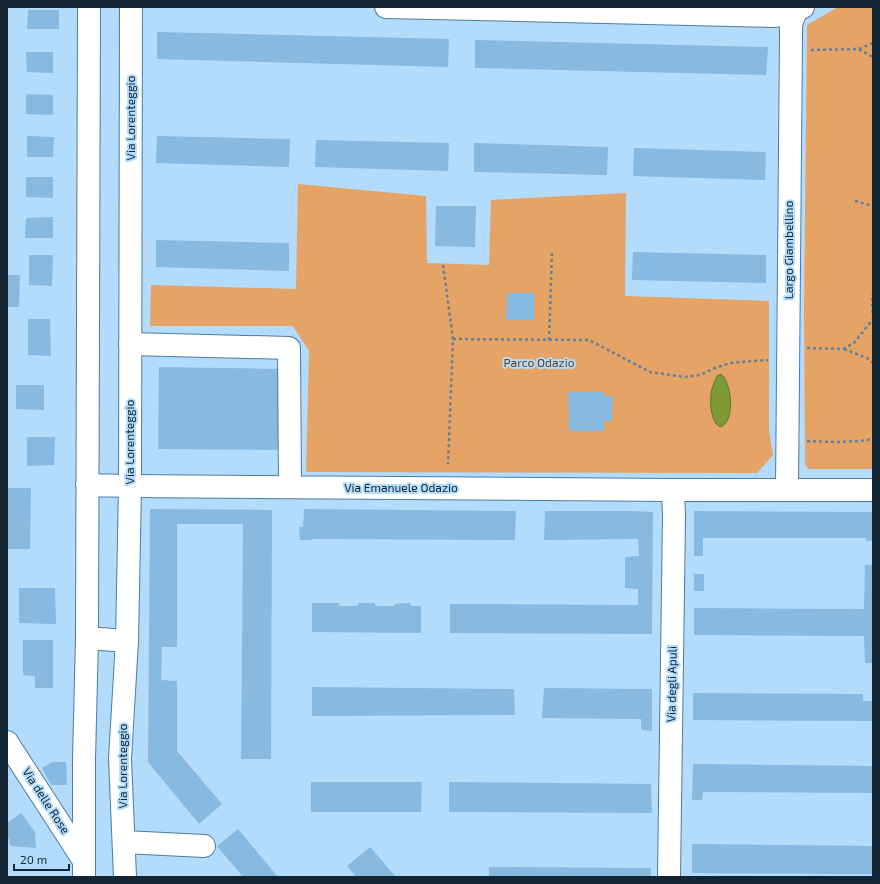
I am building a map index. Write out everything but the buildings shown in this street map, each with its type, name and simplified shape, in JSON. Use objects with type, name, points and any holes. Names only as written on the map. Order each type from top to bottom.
[{"type":"street","points":[[84,869],[84,759],[87,638],[89,7]]},
{"type":"street","name":"Via Lorenteggio","points":[[125,877],[120,759],[127,641],[130,486],[131,7]]},
{"type":"street","points":[[386,7],[775,16],[800,9]]},
{"type":"street","name":"Largo Giambellino","points":[[787,490],[791,24],[800,9]]},
{"type":"street","points":[[130,344],[289,348],[290,488]]},
{"type":"street","name":"Via Emanuele Odazio","points":[[87,485],[290,488],[673,490]]},
{"type":"street","points":[[673,490],[873,490]]},
{"type":"street","name":"Via degli Apuli","points":[[669,877],[674,516],[673,490]]},
{"type":"street","points":[[87,638],[127,641]]},
{"type":"street","name":"Via delle Rose","points":[[7,742],[84,869]]},
{"type":"street","points":[[124,842],[204,846]]},
{"type":"path","points":[[806,50],[858,50],[873,43]]},
{"type":"path","points":[[858,50],[873,57]]},
{"type":"path","points":[[856,201],[873,206]]},
{"type":"path","points":[[549,340],[552,252]]},
{"type":"path","points":[[443,265],[453,338],[448,464]]},
{"type":"path","points":[[843,349],[854,344],[873,318],[873,292]]},
{"type":"path","points":[[453,338],[589,340],[650,372],[685,377],[700,375],[730,363],[771,360]]},
{"type":"path","points":[[805,348],[843,349],[867,358],[873,363]]},
{"type":"path","points":[[805,441],[834,442],[873,439]]},
{"type":"green space","points":[[838,7],[873,7],[873,469],[808,469],[805,464],[804,309],[807,25]]},
{"type":"green space","name":"Parco Odazio","points":[[298,184],[426,196],[427,263],[489,265],[491,200],[626,193],[625,296],[769,301],[769,431],[773,455],[757,473],[306,472],[309,351],[293,326],[150,326],[151,285],[296,289]]},
{"type":"shaded area","points":[[721,374],[728,385],[731,402],[728,418],[725,424],[720,427],[717,425],[713,417],[711,408],[711,392],[717,376]]}]
